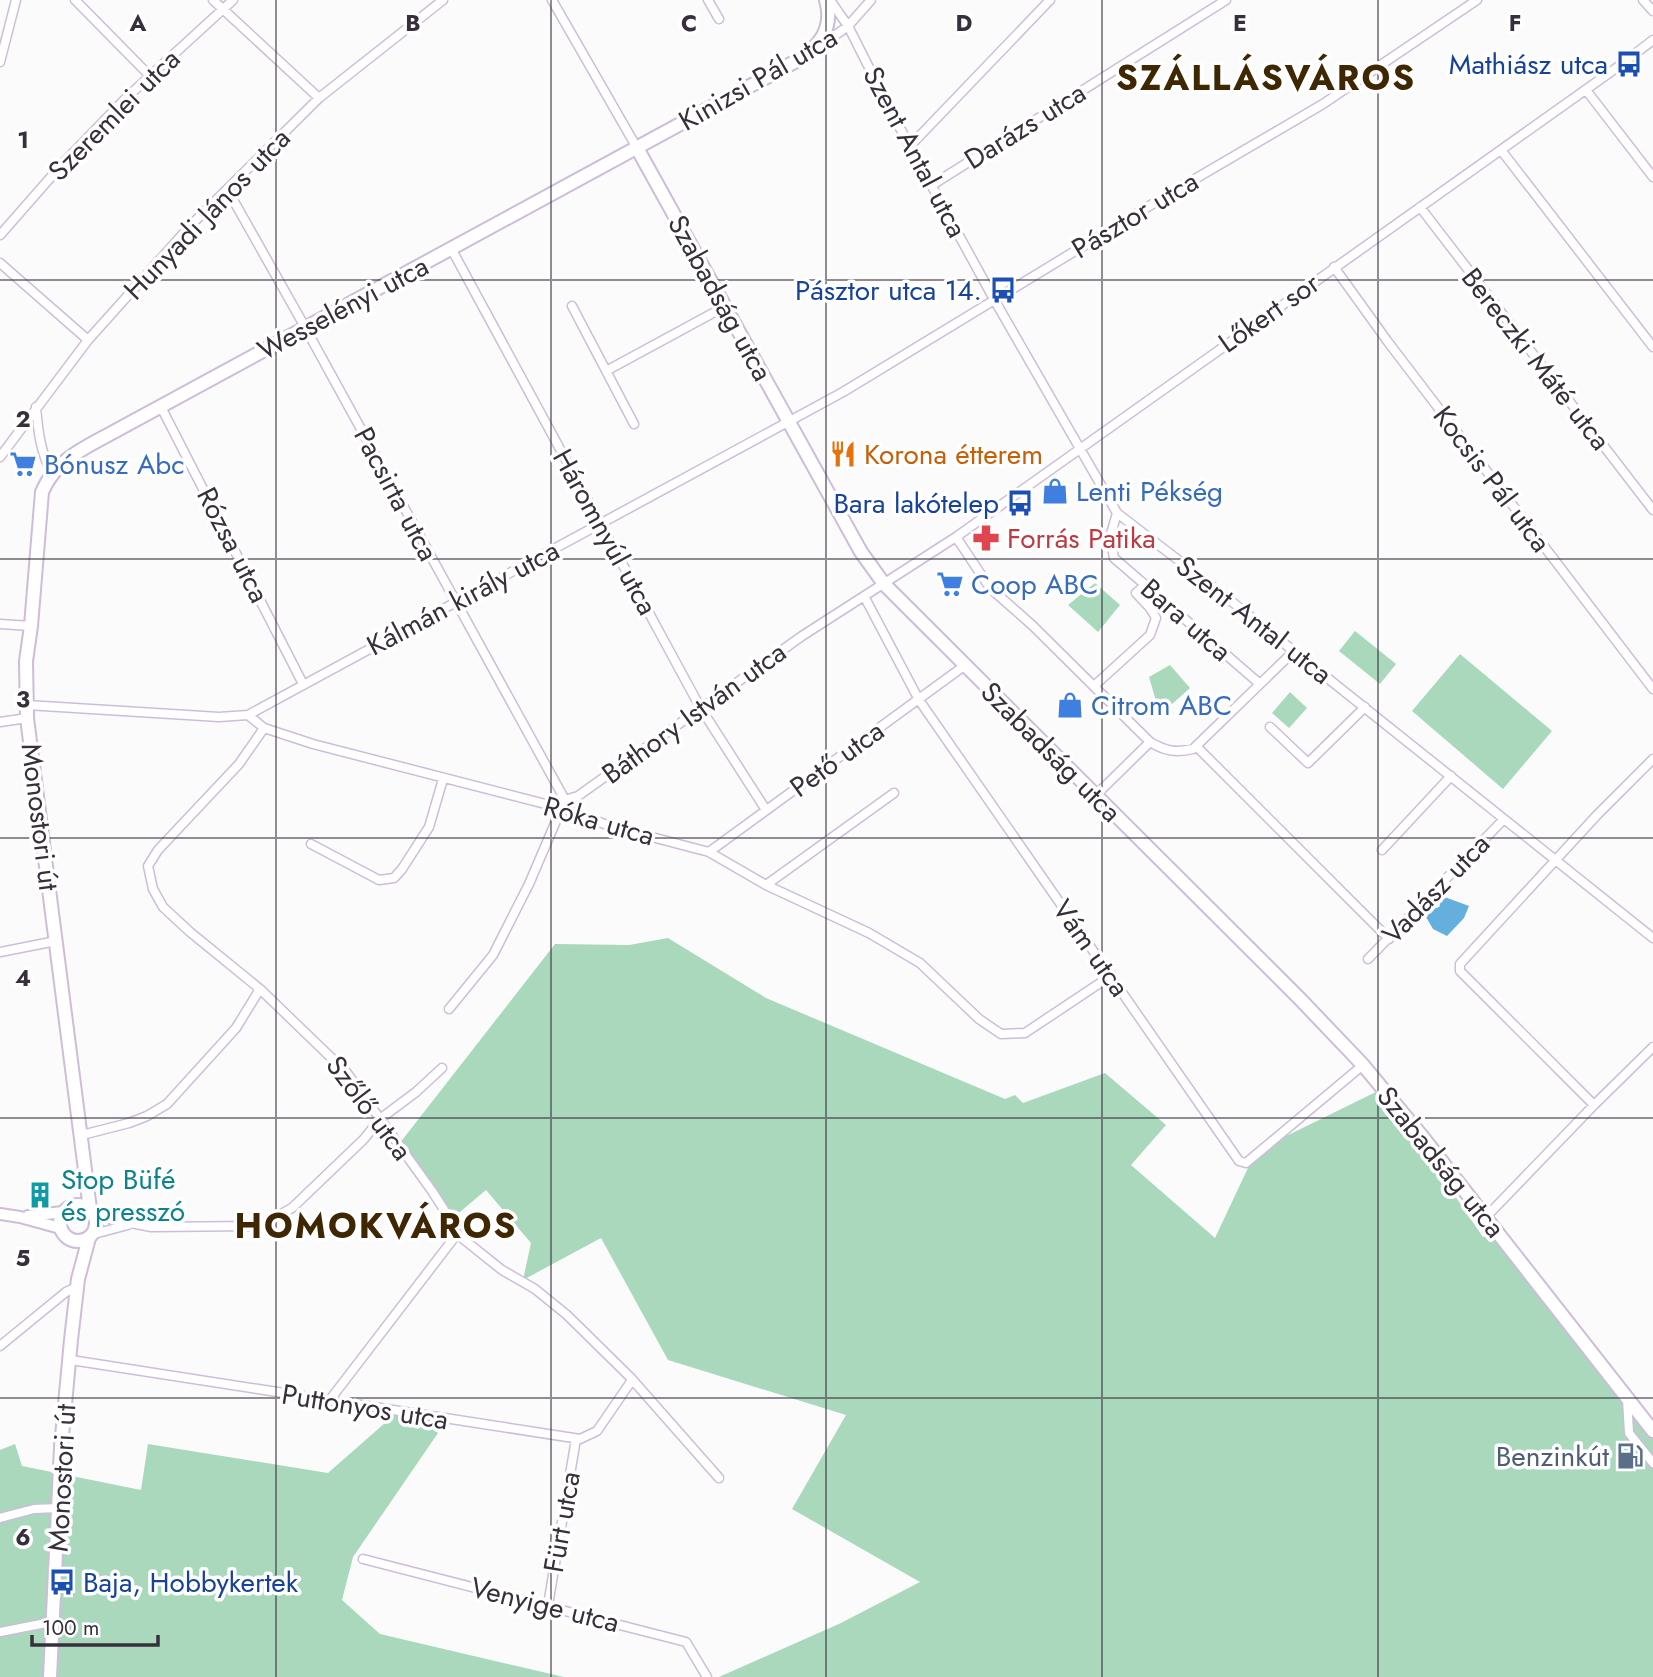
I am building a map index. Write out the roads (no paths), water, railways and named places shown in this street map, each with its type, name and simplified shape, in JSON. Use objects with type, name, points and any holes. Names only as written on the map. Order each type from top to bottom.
[{"type":"main road","name":"Szent Antal utca","points":[[814,50],[827,27],[828,0]]},
{"type":"main road","name":"Kinizsi Pál utca","points":[[637,148],[814,50]]},
{"type":"main road","name":"Wesselényi utca","points":[[52,472],[67,458],[637,148]]},
{"type":"main road","name":"Szabadság utca","points":[[637,148],[861,552],[884,584],[1363,1065],[1653,1430]]},
{"type":"main road","name":"Monostori út","points":[[52,472],[42,492],[26,661],[27,712],[82,1135],[83,1164],[93,1212]]},
{"type":"main road","name":"Monostori út","points":[[68,1209],[83,1164]]},
{"type":"main road","points":[[82,1205],[93,1212],[97,1222],[91,1236],[77,1241],[71,1240],[60,1227],[68,1209],[82,1205]]},
{"type":"main road","name":"Monostori út","points":[[50,1677],[61,1447],[78,1283],[91,1236]]},
{"type":"main road","name":"Monostori út","points":[[71,1240],[78,1283]]},
{"type":"street","points":[[0,62],[16,0]]},
{"type":"street","points":[[75,0],[150,76]]},
{"type":"street","points":[[214,0],[319,98]]},
{"type":"street","name":"Szeremlei utca","points":[[0,235],[74,152],[150,76],[233,0]]},
{"type":"street","name":"Hunyadi János utca","points":[[0,457],[88,340],[227,189],[319,98],[443,0]]},
{"type":"street","name":"Szabadság utca","points":[[552,0],[637,148]]},
{"type":"street","points":[[708,0],[719,19]]},
{"type":"street","name":"Szent Antal utca","points":[[828,0],[848,26],[995,300],[1117,513],[1653,938]]},
{"type":"street","name":"Kinizsi Pál utca","points":[[814,50],[848,26],[871,0]]},
{"type":"street","points":[[910,146],[1049,0]]},
{"type":"street","name":"Darázs utca","points":[[932,185],[1226,0]]},
{"type":"street","name":"Pásztor utca","points":[[789,421],[843,392],[1323,104],[1477,0]]},
{"type":"street","points":[[1643,0],[1653,11]]},
{"type":"street","name":"Lőkert sor","points":[[884,584],[956,537],[1653,40]]},
{"type":"street","points":[[1586,90],[1653,177]]},
{"type":"street","points":[[1501,150],[1653,347]]},
{"type":"street","name":"Pacsirta utca","points":[[227,189],[306,328],[563,804]]},
{"type":"street","name":"Bereczki Máté utca","points":[[1420,207],[1653,510]]},
{"type":"street","name":"Háromnyúl utca","points":[[452,250],[700,707],[766,810]]},
{"type":"street","points":[[0,263],[88,340]]},
{"type":"street","name":"Kocsis Pál utca","points":[[1334,267],[1388,342],[1653,689]]},
{"type":"street","points":[[572,306],[634,424]]},
{"type":"street","points":[[606,371],[724,307]]},
{"type":"street","points":[[36,407],[38,433],[52,472]]},
{"type":"street","name":"Rózsa utca","points":[[161,407],[303,684]]},
{"type":"street","name":"Kálmán király utca","points":[[248,715],[789,421]]},
{"type":"street","name":"Bara utca","points":[[1117,513],[1110,537],[1114,558],[1260,684]]},
{"type":"street","points":[[956,537],[990,588],[1032,625],[1150,742],[1162,749],[1178,752],[1193,749],[1294,651]]},
{"type":"street","name":"Báthory István utca","points":[[563,804],[578,796],[700,707],[884,584]]},
{"type":"street","points":[[1094,686],[1150,635],[1156,618],[1136,593],[1145,585]]},
{"type":"street","name":"Vám utca","points":[[863,596],[919,700],[1239,1161],[1246,1163],[1363,1065]]},
{"type":"street","points":[[0,624],[31,626]]},
{"type":"street","name":"Pető utca","points":[[709,852],[964,666]]},
{"type":"street","points":[[1270,727],[1308,763],[1365,707]]},
{"type":"street","points":[[0,722],[27,712],[219,717],[248,715]]},
{"type":"street","name":"Róka utca","points":[[248,715],[264,728],[313,744],[443,779],[563,804],[610,826],[709,852],[766,885],[869,933],[920,963],[979,1019],[1001,1034],[1025,1033],[1112,975]]},
{"type":"street","name":"Szőlő utca","points":[[264,728],[239,764],[158,850],[148,866],[153,889],[163,906],[190,932],[260,989],[348,1073],[432,1191],[457,1234],[502,1270],[535,1289],[567,1315],[632,1380],[719,1478]]},
{"type":"street","points":[[1095,796],[1150,742]]},
{"type":"street","points":[[1196,746],[1389,939]]},
{"type":"street","points":[[1594,1105],[1460,971],[1460,964],[1555,860],[1653,759]]},
{"type":"street","points":[[1382,850],[1451,776]]},
{"type":"street","points":[[311,844],[379,880],[394,878],[429,827],[443,779]]},
{"type":"street","points":[[766,885],[894,793]]},
{"type":"street","points":[[449,1009],[493,956],[529,884],[563,804]]},
{"type":"street","name":"Vadász utca","points":[[1368,959],[1504,819]]},
{"type":"street","points":[[0,951],[56,941]]},
{"type":"street","points":[[82,1135],[148,1116],[167,1104],[236,1028],[260,989]]},
{"type":"street","points":[[1486,1217],[1653,1047]]},
{"type":"street","points":[[91,1236],[102,1230],[131,1225],[201,1228],[259,1226],[292,1208],[313,1190],[380,1119],[442,1068]]},
{"type":"street","points":[[20,1217],[68,1209]]},
{"type":"street","points":[[93,1212],[131,1225]]},
{"type":"street","points":[[0,1214],[60,1227]]},
{"type":"street","points":[[328,1401],[457,1234]]},
{"type":"street","points":[[0,1346],[78,1283]]},
{"type":"street","name":"Puttonyos utca","points":[[71,1360],[576,1439]]},
{"type":"street","points":[[576,1439],[597,1431],[632,1380]]},
{"type":"street","points":[[1626,1396],[1629,1433],[1653,1463]]},
{"type":"street","name":"Fürt utca","points":[[548,1605],[576,1439]]},
{"type":"street","points":[[0,1518],[34,1509],[59,1507]]},
{"type":"street","name":"Venyige utca","points":[[363,1559],[686,1642],[707,1677]]},
{"type":"street","points":[[0,1632],[51,1622]]},
{"type":"water","points":[[1442,896],[1469,906],[1464,918],[1447,936],[1433,929],[1426,917],[1432,906],[1440,906],[1439,899]]},
{"type":"place","name":"Mathiász utca","points":[[1629,64]]},
{"type":"place","name":"Pásztor utca 14.","points":[[1003,290]]},
{"type":"place","name":"Korona étterem","points":[[843,454]]},
{"type":"place","name":"Bónusz Abc","points":[[23,464]]},
{"type":"place","name":"Lenti Pékség","points":[[1055,491]]},
{"type":"place","name":"Bara lakótelep","points":[[1020,503]]},
{"type":"place","name":"Forrás Patika","points":[[986,538]]},
{"type":"place","name":"Coop ABC","points":[[950,584]]},
{"type":"place","name":"Citrom ABC","points":[[1070,705]]},
{"type":"place","name":"Stop Büfé és presszó","points":[[40,1195]]},
{"type":"place","name":"Benzinkút","points":[[1630,1456]]},
{"type":"place","name":"Baja, Hobbykertek","points":[[62,1582]]},
{"type":"district","name":"SZÁLLÁSVÁROS","points":[[1266,78]]},
{"type":"district","name":"HOMOKVÁROS","points":[[376,1226]]}]
